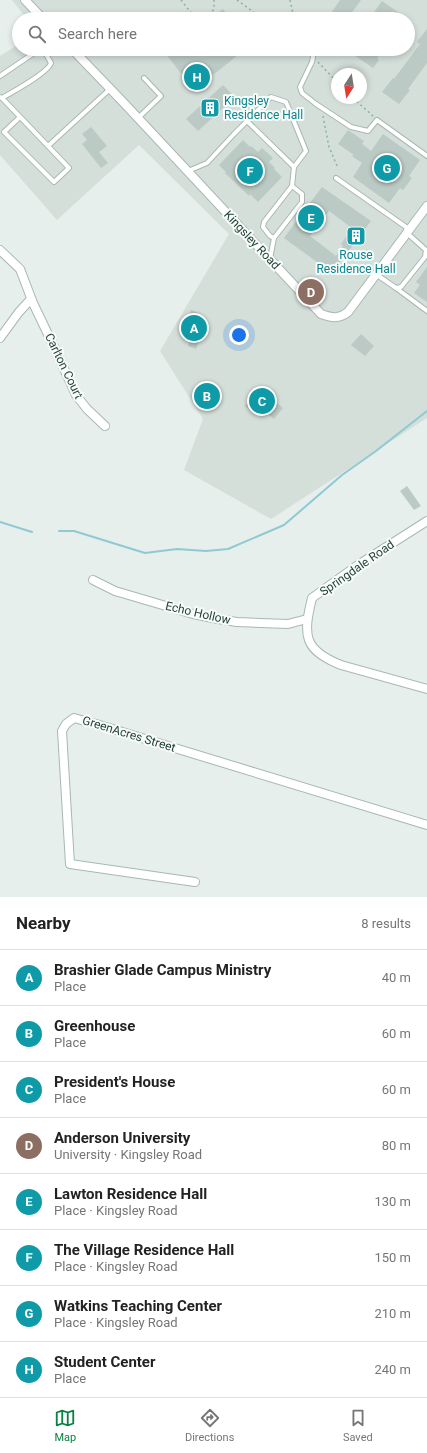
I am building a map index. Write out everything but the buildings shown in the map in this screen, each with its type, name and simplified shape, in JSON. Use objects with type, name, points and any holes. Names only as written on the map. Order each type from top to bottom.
[{"type":"street","points":[[25,0],[36,12]]},
{"type":"street","name":"Kingsley Road","points":[[79,56],[321,314],[331,318],[341,317],[348,312],[427,206]]},
{"type":"street","name":"Carlton Court","points":[[0,250],[20,269],[31,299],[76,395],[87,409],[105,426]]},
{"type":"street","points":[[0,338],[19,312],[31,299]]},
{"type":"street","name":"Springdale Road","points":[[427,521],[358,565],[312,598],[307,619],[308,639],[318,654],[329,661],[427,689]]},
{"type":"street","name":"Echo Hollow","points":[[93,580],[115,591],[193,614],[218,619],[237,622],[288,624],[307,619]]},
{"type":"street","name":"GreenAcres Street","points":[[195,882],[70,864],[62,730],[66,724],[74,718],[96,724],[427,825]]},
{"type":"lane","points":[[0,76],[30,56]]},
{"type":"lane","points":[[20,117],[4,132],[54,182],[69,168],[1,97],[38,76],[50,66],[51,63],[48,56]]},
{"type":"lane","points":[[313,57],[307,74],[300,87],[302,93],[351,127],[368,131],[377,120],[427,156]]},
{"type":"lane","points":[[138,118],[160,96],[144,78]]},
{"type":"lane","points":[[48,146],[110,88]]},
{"type":"lane","points":[[188,171],[207,163],[272,97],[286,102],[306,152],[294,168],[292,186],[264,222],[263,227],[270,236],[274,238]]},
{"type":"lane","points":[[247,121],[294,168]]},
{"type":"lane","points":[[336,178],[406,227],[407,234],[423,245],[426,250],[425,257],[405,283],[401,287],[396,288]]},
{"type":"lane","points":[[270,259],[274,238],[302,202],[302,194],[292,186]]},
{"type":"lane","points":[[377,275],[427,311]]},
{"type":"path","points":[[181,0],[190,12]]},
{"type":"path","points":[[212,12],[214,9],[214,0]]},
{"type":"path","points":[[237,0],[253,12]]},
{"type":"path","points":[[290,0],[293,12]]},
{"type":"path","points":[[313,57],[331,76]]},
{"type":"path","points":[[360,104],[377,120]]},
{"type":"path","points":[[322,108],[329,147],[338,168]]},
{"type":"shaded area","points":[[12,0],[427,0],[427,418],[271,519],[184,470],[203,419],[160,351],[229,234],[139,145],[57,220],[0,155],[0,56],[12,48],[12,56],[415,56],[415,12],[21,12]]},
{"type":"waterway","points":[[59,531],[74,531],[145,553],[177,549],[206,551],[228,549],[284,525],[342,475],[376,451],[427,411]]},
{"type":"waterway","points":[[0,522],[32,532]]},
{"type":"place","name":"Student Center","points":[[197,77]]},
{"type":"place","name":"Kingsley Residence Hall","points":[[210,108]]},
{"type":"place","name":"Watkins Teaching Center","points":[[387,168]]},
{"type":"place","name":"The Village Residence Hall","points":[[250,171]]},
{"type":"place","name":"Lawton Residence Hall","points":[[311,218]]},
{"type":"place","name":"Rouse Residence Hall","points":[[356,236]]},
{"type":"place","name":"Anderson University","points":[[311,292]]},
{"type":"place","name":"Brashier Glade Campus Ministry","points":[[194,328]]},
{"type":"place","name":"Greenhouse","points":[[207,396]]},
{"type":"place","name":"President's House","points":[[262,401]]}]
